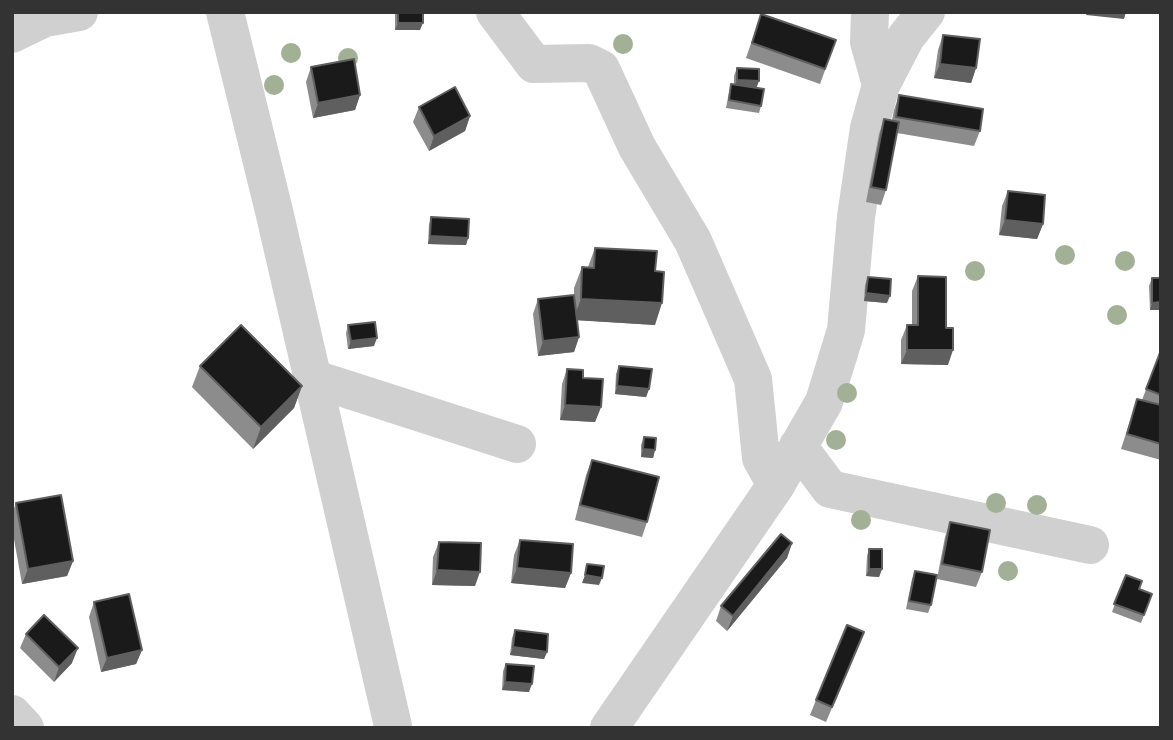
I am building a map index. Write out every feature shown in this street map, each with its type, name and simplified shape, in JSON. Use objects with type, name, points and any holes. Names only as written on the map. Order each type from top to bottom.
[{"type":"street","points":[[12,34],[44,18],[79,12]]},
{"type":"street","points":[[225,12],[393,726]]},
{"type":"street","points":[[495,12],[534,64],[589,62],[601,69],[637,147],[693,240],[753,379],[761,458],[776,485]]},
{"type":"street","points":[[870,12],[869,43],[881,85]]},
{"type":"street","points":[[609,728],[776,485],[824,402],[846,330],[862,169],[869,128],[881,85],[906,37],[926,12]]},
{"type":"street","points":[[312,378],[517,444]]},
{"type":"street","points":[[798,446],[830,489]]},
{"type":"street","points":[[776,485],[830,489],[1090,545]]},
{"type":"street","points":[[12,714],[25,728]]},
{"type":"building","points":[[398,12],[423,12],[423,23],[398,23]]},
{"type":"building","points":[[761,14],[836,40],[825,69],[752,43]]},
{"type":"building","points":[[943,35],[980,39],[976,68],[940,64]]},
{"type":"building","points":[[354,59],[360,95],[318,103],[311,67]]},
{"type":"building","points":[[737,68],[759,69],[759,81],[737,80]]},
{"type":"building","points":[[731,84],[764,89],[761,106],[729,100]]},
{"type":"building","points":[[455,87],[470,116],[434,136],[419,107]]},
{"type":"building","points":[[899,95],[983,109],[980,131],[896,117]]},
{"type":"building","points":[[884,119],[899,122],[886,190],[871,187]]},
{"type":"building","points":[[1008,191],[1045,195],[1043,224],[1005,220]]},
{"type":"building","points":[[431,217],[469,219],[468,238],[430,236]]},
{"type":"building","points":[[595,248],[657,251],[655,271],[664,272],[662,303],[581,299],[582,267],[594,268]]},
{"type":"building","points":[[918,276],[946,277],[946,328],[953,328],[953,350],[907,350],[907,325],[918,325]]},
{"type":"building","points":[[868,277],[891,279],[890,296],[866,293]]},
{"type":"building","points":[[1152,278],[1161,278],[1161,302],[1152,303]]},
{"type":"building","points":[[574,295],[579,337],[543,341],[538,299]]},
{"type":"building","points":[[375,322],[377,338],[351,341],[348,325]]},
{"type":"building","points":[[241,325],[302,386],[261,427],[200,366]]},
{"type":"building","points":[[1161,350],[1161,395],[1146,389]]},
{"type":"building","points":[[619,366],[652,369],[649,389],[617,386]]},
{"type":"building","points":[[567,369],[583,370],[583,378],[603,379],[601,407],[565,405]]},
{"type":"building","points":[[1137,399],[1161,405],[1161,444],[1127,434]]},
{"type":"building","points":[[644,437],[656,438],[655,450],[643,449]]},
{"type":"building","points":[[592,460],[659,477],[647,522],[580,505]]},
{"type":"building","points":[[61,495],[73,561],[28,569],[16,503]]},
{"type":"building","points":[[950,522],[990,530],[982,572],[942,564]]},
{"type":"building","points":[[781,534],[792,543],[733,616],[721,606]]},
{"type":"building","points":[[520,540],[573,544],[571,573],[517,568]]},
{"type":"building","points":[[439,542],[481,543],[480,572],[437,570]]},
{"type":"building","points":[[869,549],[882,549],[882,569],[869,569]]},
{"type":"building","points":[[587,564],[604,566],[602,578],[585,575]]},
{"type":"building","points":[[915,571],[937,575],[931,605],[909,601]]},
{"type":"building","points":[[1126,575],[1142,581],[1139,589],[1152,594],[1144,615],[1114,604]]},
{"type":"building","points":[[129,594],[142,650],[107,658],[94,602]]},
{"type":"building","points":[[44,615],[78,648],[59,667],[26,634]]},
{"type":"building","points":[[847,625],[864,632],[832,707],[816,700]]},
{"type":"building","points":[[515,630],[548,634],[547,652],[513,647]]},
{"type":"building","points":[[506,664],[534,666],[532,684],[505,682]]}]
